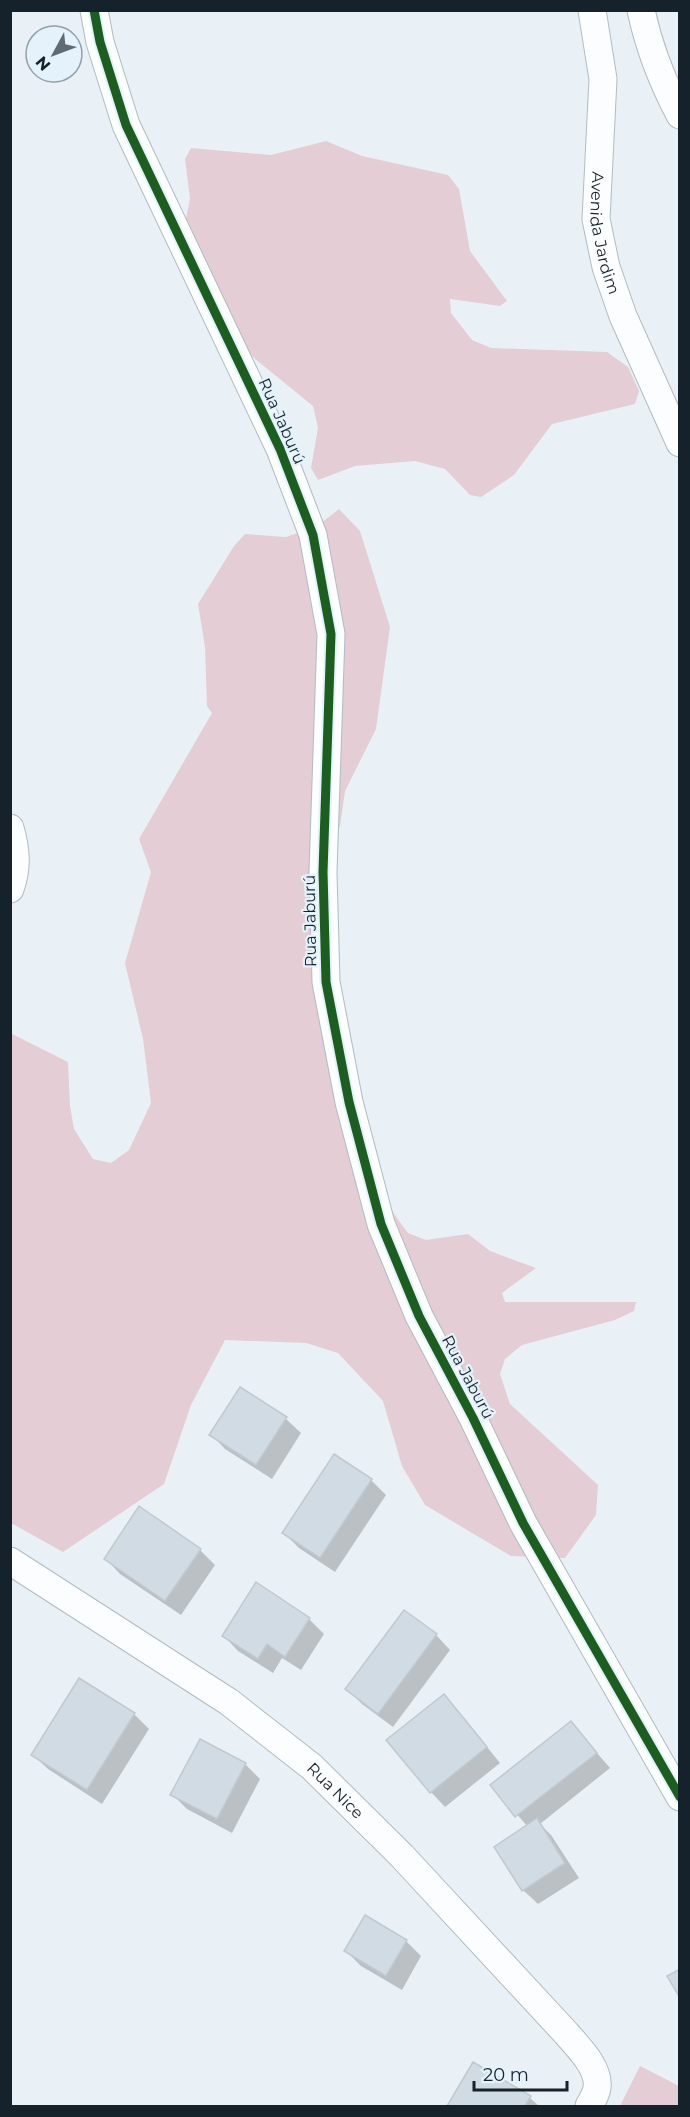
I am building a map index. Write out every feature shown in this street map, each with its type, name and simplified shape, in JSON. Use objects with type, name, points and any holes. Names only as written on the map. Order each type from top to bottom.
[{"type":"street","name":"Rua Jaburú","points":[[94,10],[100,42],[126,125],[280,449],[313,535],[331,634],[323,872],[326,982],[349,1102],[381,1224],[419,1316],[473,1418],[523,1523],[680,1797]]},
{"type":"street","name":"Avenida Jardim","points":[[592,10],[603,78],[596,219],[606,267],[623,316],[680,442]]},
{"type":"street","points":[[641,10],[647,42],[663,82],[680,114]]},
{"type":"street","points":[[10,828],[16,851],[15,875],[10,889]]},
{"type":"street","name":"Rua Nice","points":[[10,1562],[229,1702],[312,1767],[402,1856],[566,2033],[589,2061],[596,2077],[593,2097]]},
{"type":"shaded area","points":[[326,141],[362,156],[448,175],[459,189],[470,251],[507,301],[500,306],[450,299],[451,313],[472,340],[491,348],[607,352],[628,367],[639,391],[635,404],[552,424],[514,475],[481,497],[470,495],[445,469],[415,461],[355,466],[318,480],[311,468],[318,428],[313,406],[232,340],[180,248],[190,199],[185,159],[191,148],[271,155]]},
{"type":"shaded area","points":[[339,509],[360,531],[390,627],[376,729],[345,791],[340,826],[321,876],[361,1169],[408,1233],[426,1240],[468,1234],[490,1251],[536,1268],[502,1293],[505,1302],[636,1302],[634,1311],[615,1320],[522,1345],[505,1359],[500,1374],[510,1404],[598,1485],[596,1515],[565,1558],[511,1556],[425,1505],[402,1466],[383,1401],[338,1353],[306,1343],[225,1340],[191,1405],[164,1484],[63,1552],[11,1523],[10,1033],[68,1062],[70,1106],[74,1129],[93,1159],[111,1163],[129,1150],[151,1103],[143,1039],[125,963],[151,872],[139,839],[212,713],[207,706],[205,647],[198,604],[234,546],[245,534],[286,537],[316,527]]},
{"type":"shaded area","points":[[640,2066],[679,2086],[679,2106],[620,2106]]},
{"type":"building","points":[[240,1387],[287,1417],[256,1465],[209,1435]]},
{"type":"building","points":[[334,1454],[372,1479],[320,1558],[282,1533]]},
{"type":"building","points":[[139,1506],[201,1549],[165,1601],[104,1559]]},
{"type":"building","points":[[256,1582],[310,1618],[285,1657],[267,1644],[258,1659],[222,1636]]},
{"type":"building","points":[[404,1610],[437,1634],[378,1714],[345,1689]]},
{"type":"building","points":[[79,1678],[135,1713],[87,1790],[31,1755]]},
{"type":"building","points":[[444,1694],[487,1747],[430,1793],[386,1740]]},
{"type":"building","points":[[571,1721],[597,1753],[515,1817],[490,1785]]},
{"type":"building","points":[[200,1739],[246,1763],[217,1819],[170,1795]]},
{"type":"building","points":[[537,1818],[565,1863],[522,1891],[494,1847]]},
{"type":"building","points":[[365,1915],[407,1940],[386,1976],[344,1951]]},
{"type":"building","points":[[680,1969],[680,1998],[667,1976]]},
{"type":"building","points":[[473,2062],[531,2096],[525,2106],[447,2106]]},
{"type":"cycle path","points":[[94,10],[100,42],[126,125],[280,449],[313,535],[331,634],[323,872],[326,982],[349,1102],[381,1224],[419,1316],[473,1418],[523,1523],[680,1797]]}]
